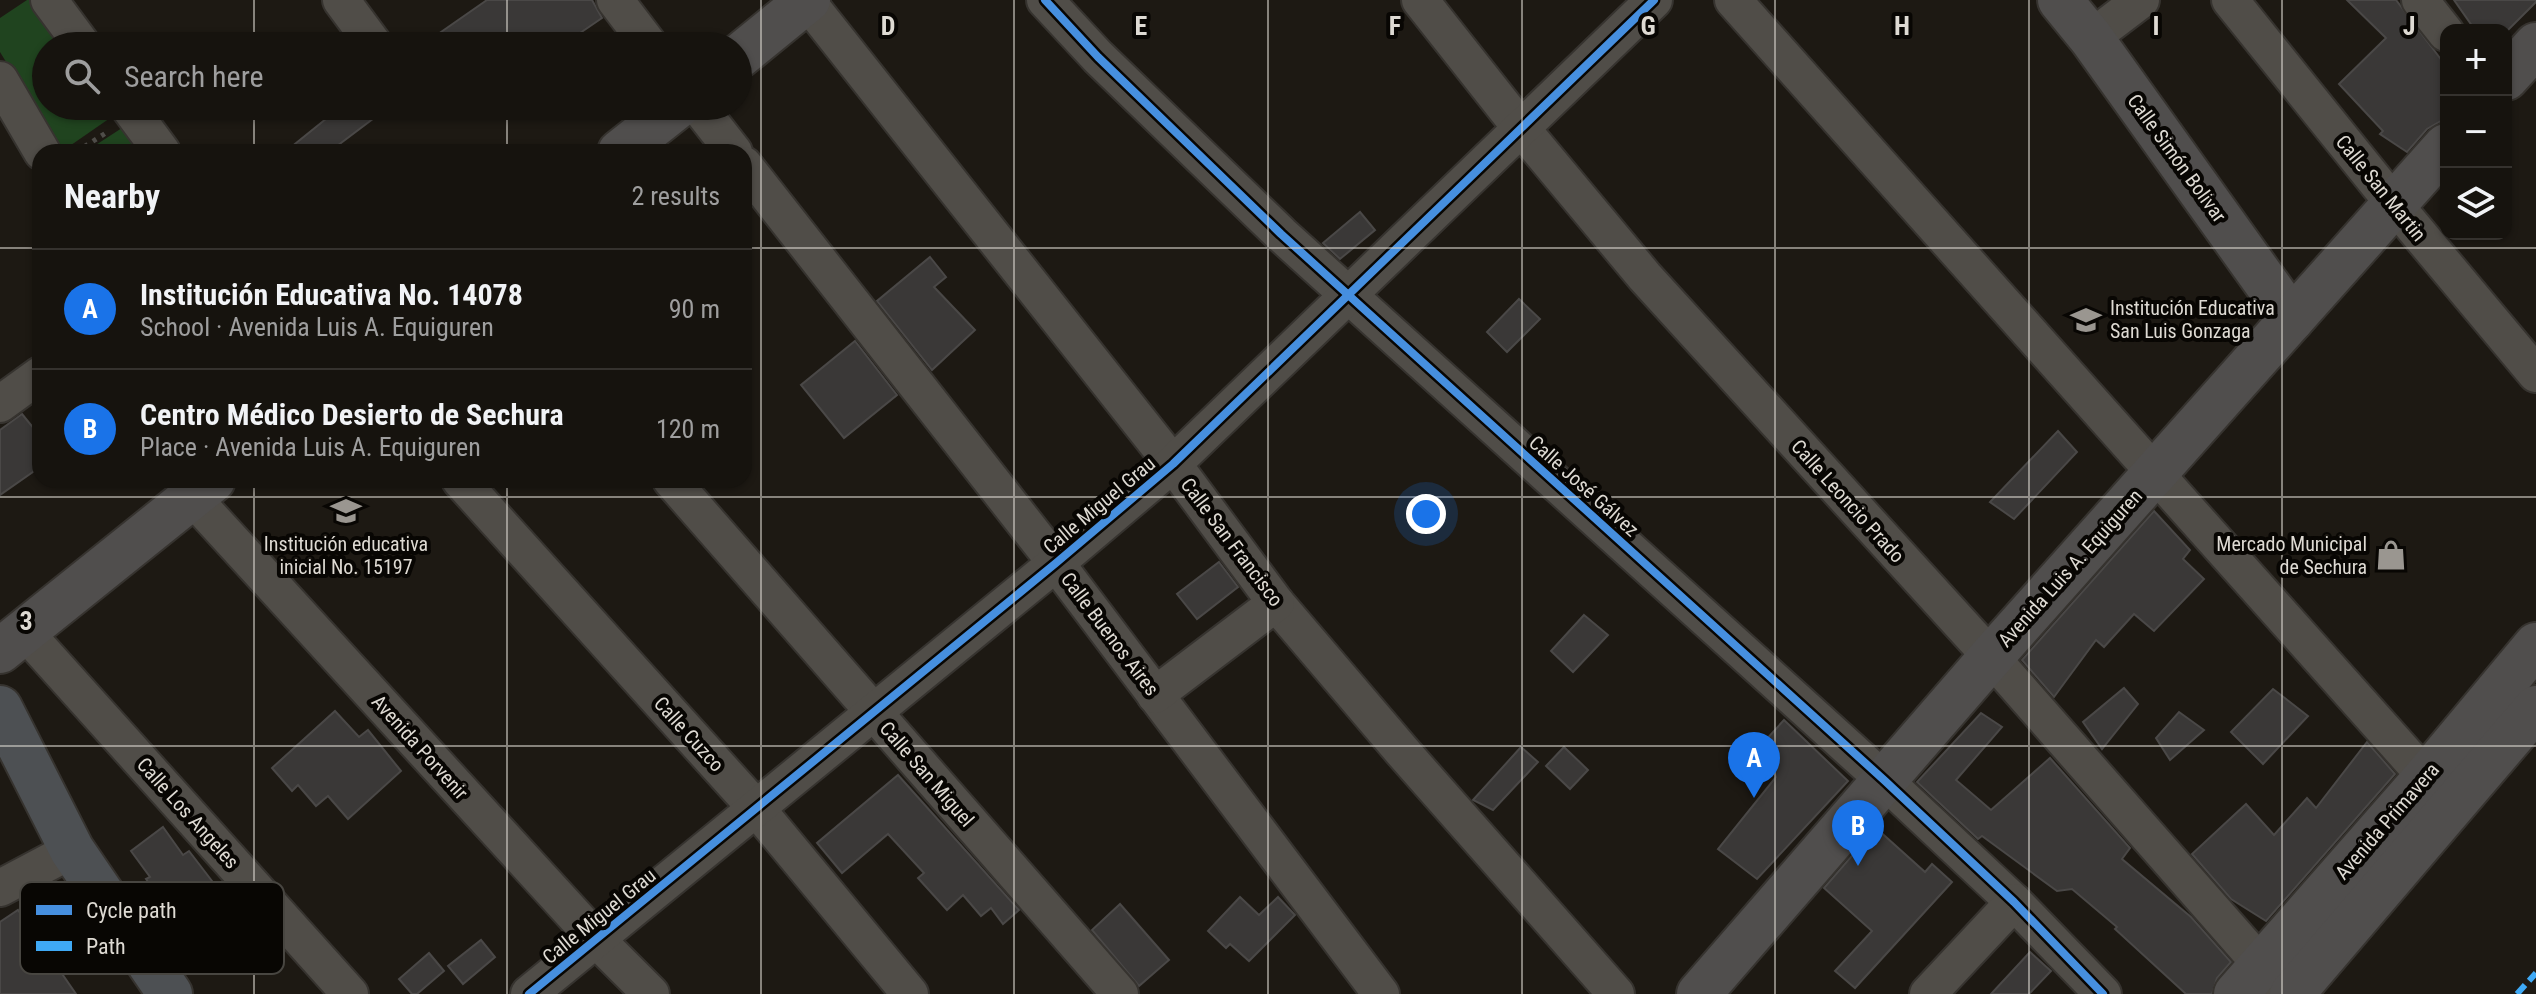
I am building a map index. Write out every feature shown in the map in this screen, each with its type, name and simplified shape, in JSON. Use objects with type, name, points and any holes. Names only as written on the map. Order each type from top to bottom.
[{"type":"main road","points":[[0,708],[72,850],[94,882]]},
{"type":"main road","points":[[0,762],[32,822],[72,850]]},
{"type":"main road","points":[[156,974],[170,994]]},
{"type":"street","points":[[49,0],[73,32]]},
{"type":"street","points":[[341,0],[365,32]]},
{"type":"street","points":[[615,0],[639,32]]},
{"type":"street","points":[[752,45],[807,0]]},
{"type":"street","name":"Calle San Francisco","points":[[807,0],[1173,464],[1276,603],[1616,994]]},
{"type":"street","name":"Calle José Gálvez","points":[[1045,0],[1098,57],[1281,234],[1884,780],[2014,902],[2103,994]]},
{"type":"street","name":"Calle Leoncio Prado","points":[[1420,0],[1645,277],[1991,657],[2269,986]]},
{"type":"street","name":"Calle Miguel Grau","points":[[529,994],[1173,464],[1654,0]]},
{"type":"street","points":[[1733,0],[2426,777]]},
{"type":"street","name":"Calle Simón Bolivar","points":[[2060,0],[2091,38],[2292,319]]},
{"type":"street","points":[[2091,38],[2141,0]]},
{"type":"street","name":"Calle San Martin","points":[[2230,0],[2536,374]]},
{"type":"street","points":[[2420,0],[2440,25]]},
{"type":"street","points":[[2512,71],[2536,45]]},
{"type":"street","points":[[0,80],[37,144]]},
{"type":"street","points":[[138,120],[156,144]]},
{"type":"street","points":[[630,144],[660,120]]},
{"type":"street","points":[[709,120],[728,144]]},
{"type":"street","name":"Avenida Luis A. Equiguren","points":[[1699,994],[1991,657],[2440,153]]},
{"type":"street","name":"Calle Buenos Aires","points":[[752,175],[1056,563],[1381,994]]},
{"type":"street","points":[[0,404],[32,381]]},
{"type":"street","name":"Calle Cuzco","points":[[467,488],[756,808],[910,994]]},
{"type":"street","name":"Calle San Miguel","points":[[678,488],[1120,994]]},
{"type":"street","points":[[13,641],[202,489]]},
{"type":"street","name":"Avenida Porvenir","points":[[202,489],[596,939],[651,994]]},
{"type":"street","points":[[1155,695],[1276,603]]},
{"type":"street","name":"Calle Los Angeles","points":[[13,641],[243,882]]},
{"type":"street","name":"Avenida Primavera","points":[[2269,986],[2426,777],[2536,645]]},
{"type":"street","name":"Avenida Primavera","points":[[2269,986],[2536,708]]},
{"type":"street","points":[[0,888],[72,850]]},
{"type":"street","points":[[1928,994],[2014,902]]},
{"type":"street","name":"Calle Los Angeles","points":[[284,925],[350,994]]},
{"type":"green space","points":[[27,0],[34,0],[56,32],[32,32],[32,104],[0,52],[0,18]]},
{"type":"green space","points":[[41,120],[107,120],[73,144],[56,144]]},
{"type":"green space","points":[[125,126],[139,144],[97,144]]},
{"type":"building","points":[[487,0],[592,0],[602,18],[582,32],[441,32]]},
{"type":"building","points":[[2347,0],[2396,0],[2440,58],[2440,121],[2427,129],[2407,152],[2380,134],[2383,131],[2339,84],[2386,38]]},
{"type":"building","points":[[2454,0],[2536,0],[2512,26],[2471,24]]},
{"type":"building","points":[[325,120],[371,120],[340,144],[295,144]]},
{"type":"building","points":[[1360,212],[1375,230],[1340,259],[1323,243]]},
{"type":"building","points":[[930,257],[946,277],[934,287],[975,330],[932,370],[877,301]]},
{"type":"building","points":[[1519,299],[1540,319],[1507,352],[1487,332]]},
{"type":"building","points":[[855,341],[897,395],[844,438],[801,385]]},
{"type":"building","points":[[22,414],[32,426],[32,473],[0,495],[0,430]]},
{"type":"building","points":[[2058,431],[2077,452],[2014,519],[1990,502]]},
{"type":"building","points":[[2154,511],[2190,550],[2183,559],[2204,579],[2154,631],[2134,614],[2104,647],[2096,640],[2054,697],[2022,660]]},
{"type":"building","points":[[1219,562],[1238,587],[1197,619],[1177,594]]},
{"type":"building","points":[[1584,615],[1608,635],[1573,672],[1551,651]]},
{"type":"building","points":[[2124,688],[2138,704],[2102,749],[2083,722]]},
{"type":"building","points":[[2273,689],[2308,716],[2263,764],[2231,732]]},
{"type":"building","points":[[335,711],[359,737],[368,730],[401,771],[348,819],[328,796],[316,806],[298,785],[292,791],[272,768]]},
{"type":"building","points":[[2179,712],[2204,730],[2170,760],[2156,738]]},
{"type":"building","points":[[1981,713],[2002,727],[1956,780],[1991,810],[2050,758],[2130,848],[2122,859],[2191,917],[2231,962],[2217,978],[2212,994],[2186,994],[2115,929],[2117,927],[2072,889],[2057,891],[1982,836],[1978,839],[1917,782]]},
{"type":"building","points":[[1784,720],[1848,781],[1757,879],[1718,849],[1776,777],[1764,742]]},
{"type":"building","points":[[2367,742],[2395,774],[2266,921],[2231,899],[2192,854],[2246,804],[2274,835],[2307,798],[2316,808]]},
{"type":"building","points":[[1521,747],[1538,762],[1493,810],[1473,800]]},
{"type":"building","points":[[1564,747],[1588,770],[1570,789],[1546,766]]},
{"type":"building","points":[[898,775],[1019,910],[1003,924],[991,908],[981,916],[963,895],[947,910],[918,878],[924,873],[888,834],[842,873],[817,843]]},
{"type":"building","points":[[163,827],[183,855],[189,851],[212,881],[148,882],[146,879],[150,877],[131,851]]},
{"type":"building","points":[[1876,828],[1925,872],[1932,864],[1952,882],[1855,988],[1835,971],[1872,931],[1824,888]]},
{"type":"building","points":[[1240,897],[1259,915],[1278,897],[1295,915],[1249,961],[1230,944],[1226,948],[1208,931]]},
{"type":"building","points":[[1120,904],[1169,960],[1139,986],[1092,930]]},
{"type":"building","points":[[18,910],[20,913],[20,974],[62,974],[76,994],[0,994],[0,922]]},
{"type":"building","points":[[481,940],[495,957],[463,984],[448,966]]},
{"type":"building","points":[[2030,952],[2051,971],[2029,994],[1991,994]]},
{"type":"building","points":[[429,953],[444,971],[417,994],[412,994],[399,979]]},
{"type":"marked path","points":[[2517,994],[2536,973]]},
{"type":"cycle path","points":[[1045,0],[1098,57],[1281,234],[1884,780],[2014,902],[2103,994]]},
{"type":"cycle path","points":[[529,994],[1173,464],[1654,0]]},
{"type":"place","name":"Institución Educativa San Luis Gonzaga","points":[[2086,320]]},
{"type":"place","name":"Institución educativa inicial No. 15197","points":[[346,511]]},
{"type":"place","name":"Mercado Municipal de Sechura","points":[[2391,555]]},
{"type":"place","name":"Institución Educativa No. 14078","points":[[1754,798]]},
{"type":"place","name":"Centro Médico Desierto de Sechura","points":[[1858,866]]}]
